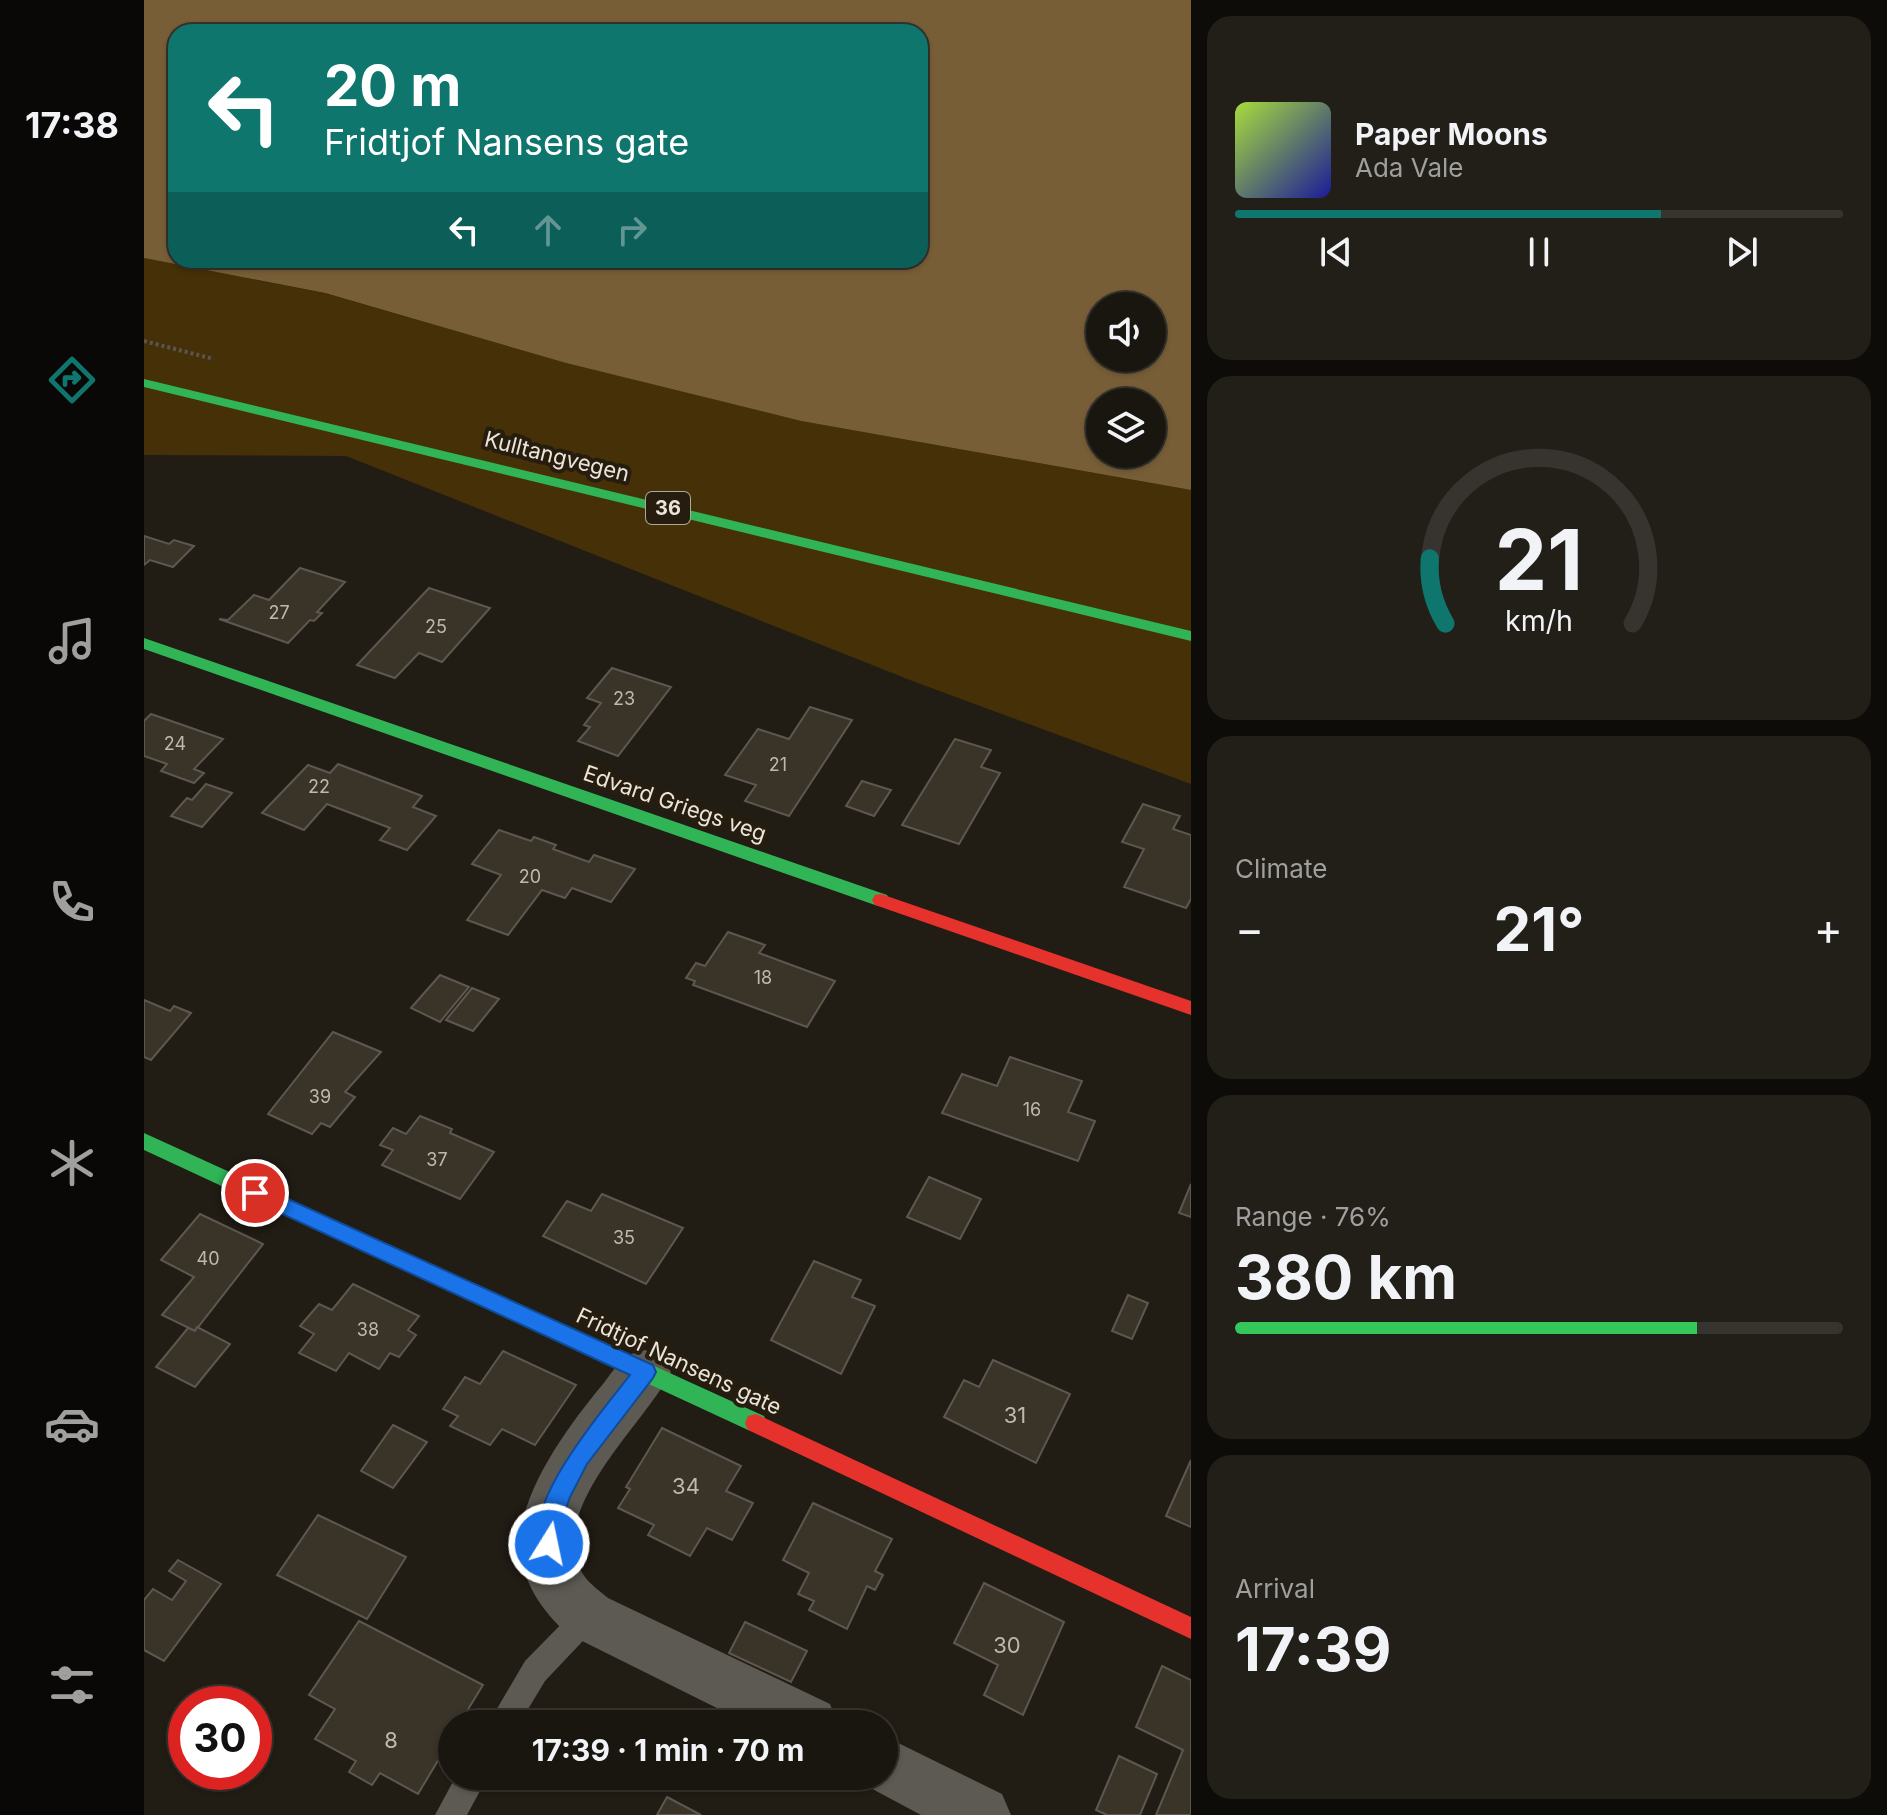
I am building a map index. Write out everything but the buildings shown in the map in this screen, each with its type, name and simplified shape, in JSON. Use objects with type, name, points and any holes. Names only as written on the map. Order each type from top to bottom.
[{"type":"main road","name":"Kulltangvegen","points":[[144,383],[1191,636]]},
{"type":"main road","name":"Edvard Griegs veg","points":[[144,643],[1191,1008]]},
{"type":"main road","name":"Fridtjof Nansens gate","points":[[144,1141],[1191,1628]]},
{"type":"street","points":[[645,1372],[579,1457],[559,1495],[548,1526],[549,1561],[563,1594],[588,1616],[780,1710]]},
{"type":"street","points":[[898,1771],[981,1815]]},
{"type":"lane","points":[[511,1710],[535,1671],[588,1616]]},
{"type":"lane","points":[[450,1815],[465,1790]]},
{"type":"shaded area","points":[[144,0],[1191,0],[1191,490],[801,421],[566,363],[325,293],[196,268],[928,268],[928,24],[168,24],[168,263],[144,258]]},
{"type":"shaded area","points":[[144,258],[168,263],[168,268],[195,268],[324,293],[566,363],[801,421],[1191,490],[1191,784],[915,682],[346,456],[144,455]]},
{"type":"traffic: fast","points":[[144,383],[1191,636]]},
{"type":"traffic: fast","points":[[144,643],[881,900]]},
{"type":"traffic: fast","points":[[144,1141],[756,1423]]},
{"type":"traffic: jam","points":[[881,900],[1191,1008]]},
{"type":"traffic: jam","points":[[756,1423],[1191,1628]]},
{"type":"route","points":[[255,1193],[645,1372],[607,1417],[579,1457],[559,1495],[548,1526],[549,1544]]}]
